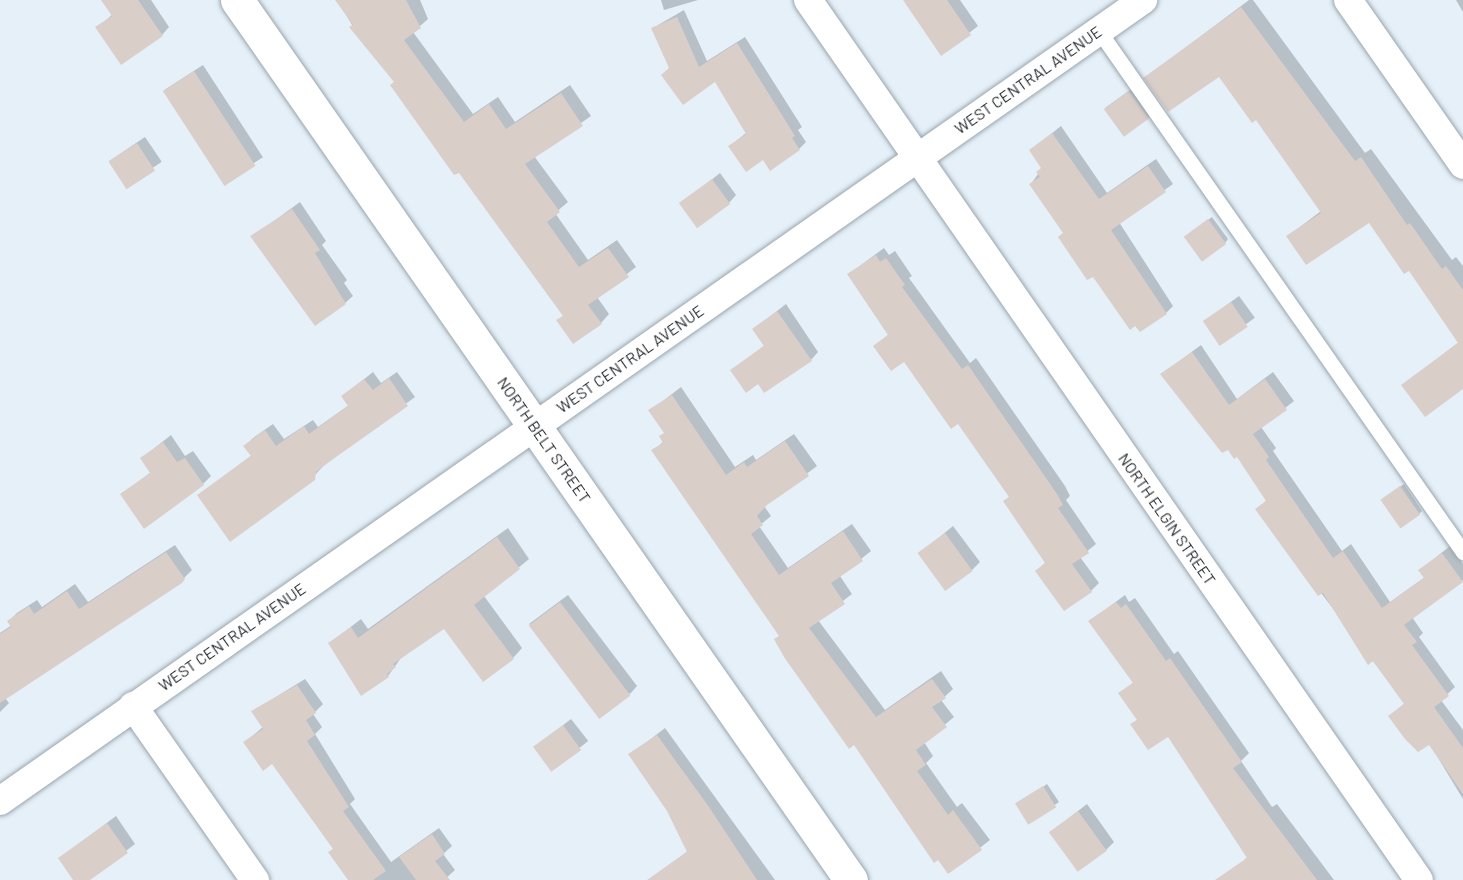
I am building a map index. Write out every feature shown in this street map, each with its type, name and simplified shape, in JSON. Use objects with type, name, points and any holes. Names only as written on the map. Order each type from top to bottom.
[{"type":"street","name":"NORTH BELT STREET","points":[[237,0],[851,880]]},
{"type":"street","name":"NORTH ELGIN STREET","points":[[808,0],[1419,880]]},
{"type":"street","name":"WEST CENTRAL AVENUE","points":[[0,801],[915,157],[1143,0]]},
{"type":"street","points":[[1348,0],[1463,165]]},
{"type":"street","points":[[134,706],[255,880]]},
{"type":"lane","points":[[1099,31],[1463,552]]},
{"type":"building","points":[[101,0],[138,0],[163,36],[121,65],[95,27],[112,16]]},
{"type":"building","points":[[335,0],[406,0],[421,28],[404,40],[464,122],[489,104],[506,129],[561,93],[583,126],[525,164],[560,212],[547,222],[579,267],[608,248],[629,277],[588,305],[602,324],[573,344],[556,320],[563,316],[459,173],[454,175],[390,85],[394,82],[349,27],[353,25]]},
{"type":"building","points":[[903,0],[947,0],[971,35],[941,56]]},
{"type":"building","points":[[1241,7],[1355,161],[1361,157],[1407,225],[1410,223],[1442,269],[1446,266],[1463,290],[1463,389],[1425,417],[1401,385],[1458,343],[1409,271],[1404,274],[1369,223],[1306,265],[1286,236],[1321,213],[1256,120],[1252,123],[1219,77],[1168,112],[1143,78]]},
{"type":"building","points":[[677,17],[699,67],[737,43],[795,136],[792,138],[800,150],[770,171],[763,160],[746,172],[728,146],[746,134],[715,82],[683,105],[661,75],[669,68],[651,28]]},
{"type":"building","points":[[194,71],[256,166],[225,186],[163,91]]},
{"type":"building","points":[[1129,91],[1149,119],[1124,137],[1104,109]]},
{"type":"building","points":[[1052,133],[1099,199],[1148,166],[1166,192],[1111,230],[1167,314],[1140,332],[1135,326],[1130,330],[1093,277],[1087,280],[1058,237],[1063,233],[1029,184],[1040,177],[1036,172],[1041,168],[1029,150]]},
{"type":"building","points":[[137,143],[155,171],[126,189],[108,162]]},
{"type":"building","points":[[712,179],[730,204],[697,228],[679,203]]},
{"type":"building","points":[[292,209],[320,250],[315,253],[346,304],[315,326],[250,236]]},
{"type":"building","points":[[1208,219],[1226,244],[1202,262],[1184,237]]},
{"type":"building","points":[[876,255],[880,262],[886,258],[905,285],[902,287],[962,369],[968,365],[1057,494],[1063,505],[1058,508],[1089,553],[1072,564],[1092,592],[1064,611],[1035,571],[1045,563],[1003,501],[1009,497],[958,424],[951,429],[904,362],[891,371],[873,346],[888,335],[847,274]]},
{"type":"building","points":[[1231,302],[1248,327],[1220,346],[1203,321]]},
{"type":"building","points":[[777,311],[812,361],[764,393],[758,384],[746,393],[730,370],[764,346],[752,329]]},
{"type":"building","points":[[1192,352],[1229,405],[1265,379],[1287,410],[1253,434],[1269,457],[1266,460],[1333,558],[1343,551],[1382,608],[1424,578],[1418,570],[1442,553],[1463,582],[1404,625],[1417,642],[1412,645],[1449,696],[1434,707],[1463,748],[1463,794],[1429,745],[1418,752],[1388,716],[1404,704],[1373,661],[1368,665],[1323,593],[1318,596],[1255,509],[1266,501],[1237,457],[1234,459],[1228,450],[1222,453],[1160,374]]},
{"type":"building","points":[[389,378],[408,406],[329,462],[316,472],[315,480],[230,542],[197,495],[251,456],[243,446],[265,430],[276,446],[304,426],[309,434],[348,406],[341,396],[364,379],[373,390]]},
{"type":"building","points":[[672,395],[726,475],[744,462],[747,467],[785,441],[809,476],[767,505],[757,516],[763,525],[751,534],[779,575],[843,531],[863,561],[831,583],[845,604],[809,628],[876,717],[932,679],[946,698],[932,707],[947,727],[916,750],[926,765],[917,771],[948,815],[953,810],[982,850],[948,874],[938,860],[934,863],[854,745],[849,749],[784,657],[774,639],[779,636],[651,450],[663,443],[659,436],[664,433],[648,410]]},
{"type":"building","points":[[163,442],[177,462],[185,458],[204,485],[144,529],[120,494],[150,473],[140,458]]},
{"type":"building","points":[[1400,486],[1420,515],[1400,528],[1380,500]]},
{"type":"building","points":[[945,533],[973,571],[945,591],[917,553]]},
{"type":"building","points":[[497,537],[520,569],[474,605],[514,659],[483,682],[444,629],[393,664],[396,667],[387,674],[389,677],[361,696],[328,643],[351,627],[358,638]]},
{"type":"building","points":[[166,552],[185,579],[182,583],[0,703],[0,634],[11,627],[7,621],[29,606],[34,614],[67,591],[79,609]]},
{"type":"building","points":[[560,602],[630,695],[599,719],[529,625]]},
{"type":"building","points":[[1116,602],[1121,608],[1126,604],[1166,661],[1170,658],[1242,762],[1233,768],[1317,880],[1215,880],[1247,858],[1168,737],[1148,750],[1130,724],[1137,720],[1118,693],[1133,683],[1088,621]]},
{"type":"building","points":[[297,685],[316,713],[306,720],[315,735],[307,741],[349,807],[343,811],[386,871],[373,880],[348,880],[328,852],[333,849],[272,764],[263,771],[243,742],[263,729],[251,711]]},
{"type":"building","points":[[563,725],[581,750],[551,772],[533,747]]},
{"type":"building","points":[[657,735],[709,807],[757,880],[647,880],[687,852],[667,811],[628,754]]},
{"type":"building","points":[[1043,786],[1056,807],[1028,825],[1015,803]]},
{"type":"building","points":[[1078,811],[1107,851],[1078,872],[1049,832]]},
{"type":"building","points":[[107,823],[128,853],[90,880],[73,880],[58,858]]},
{"type":"building","points":[[432,834],[445,854],[435,861],[450,880],[416,880],[399,857]]}]
